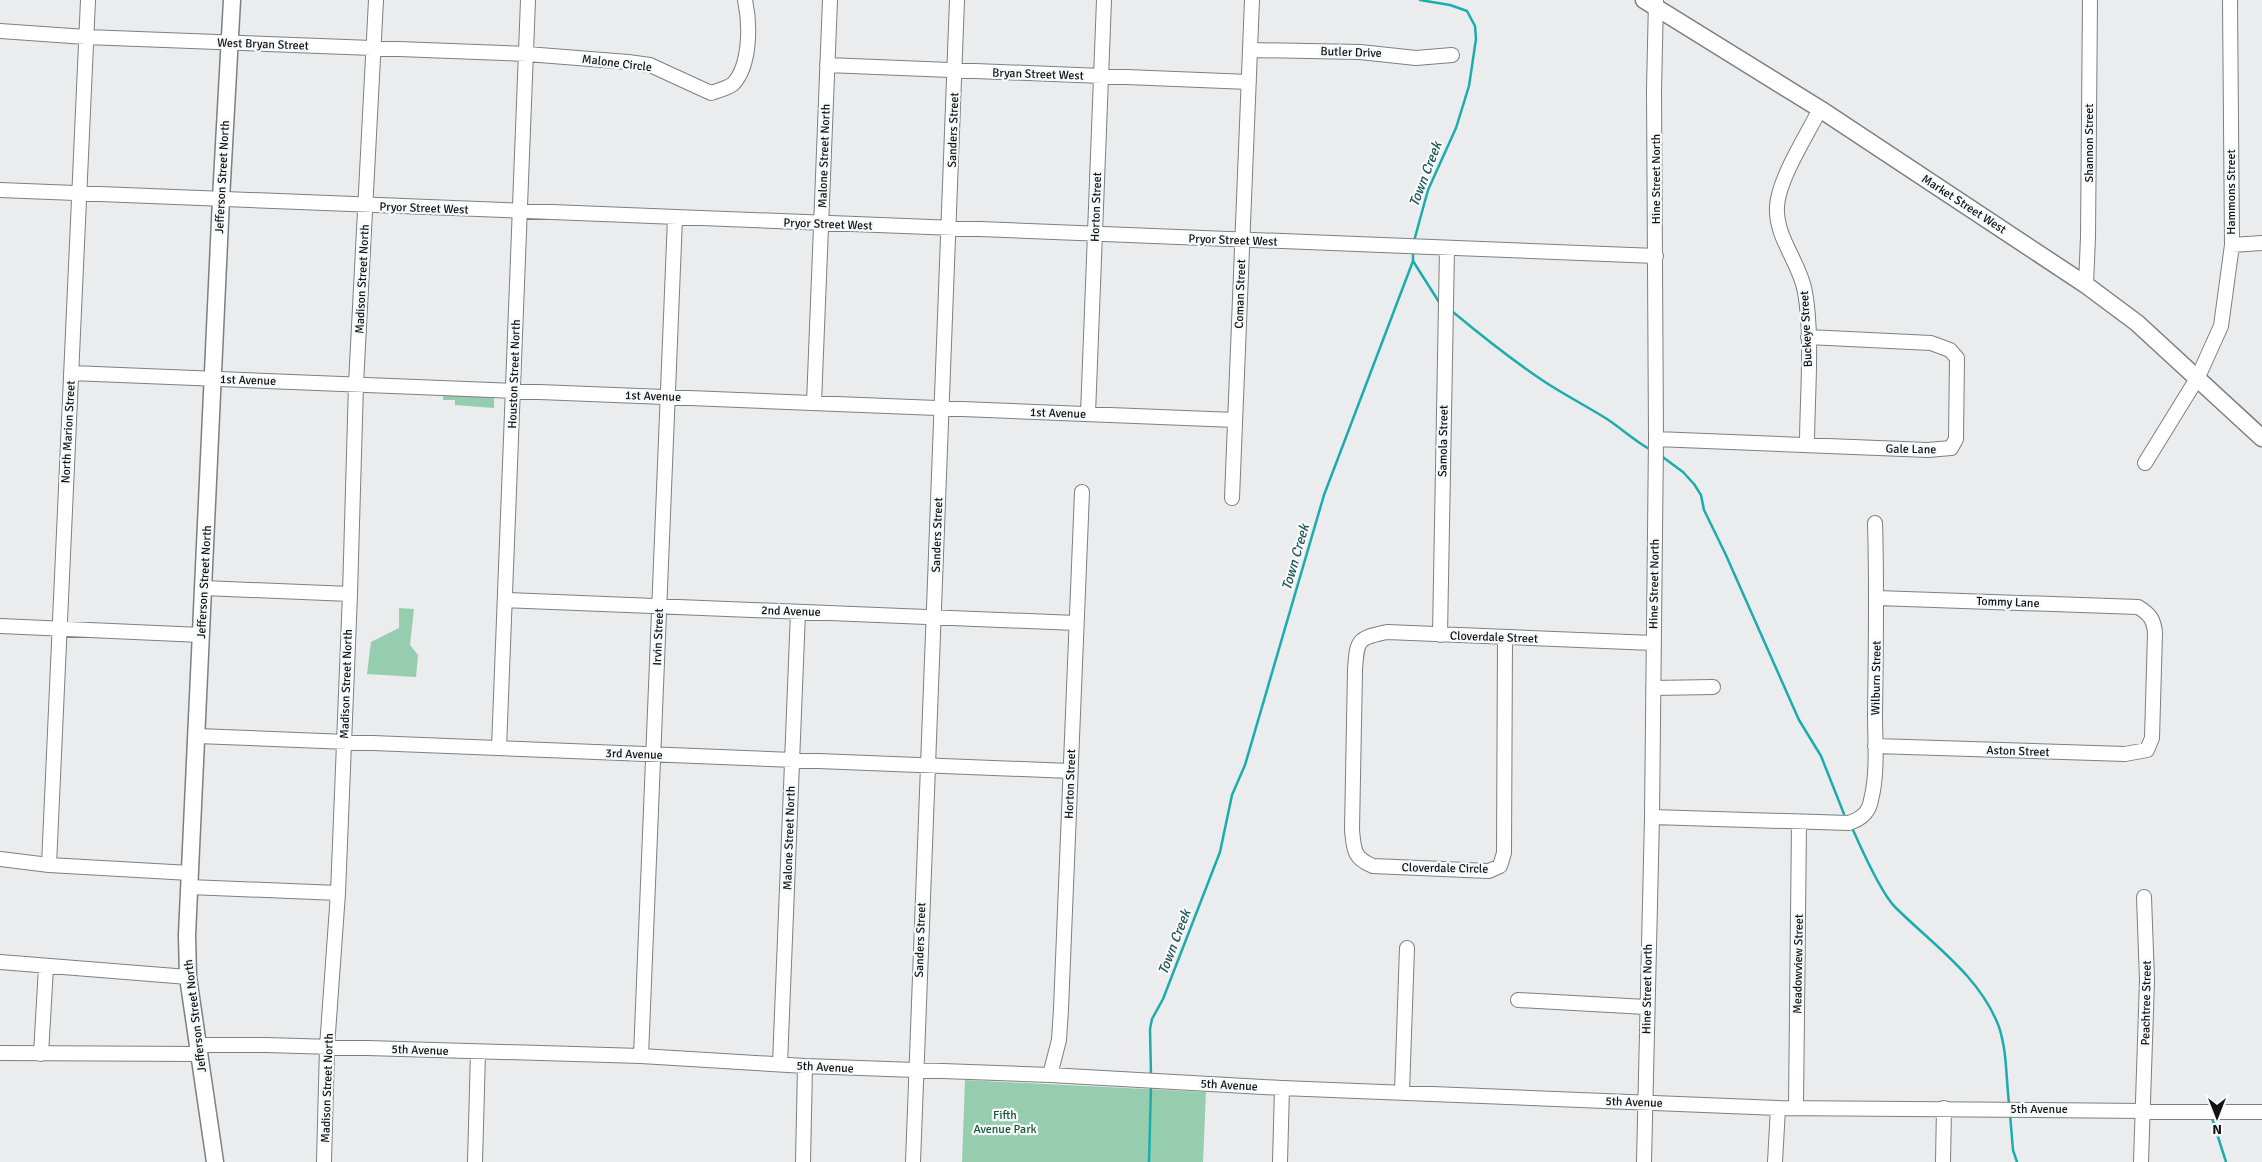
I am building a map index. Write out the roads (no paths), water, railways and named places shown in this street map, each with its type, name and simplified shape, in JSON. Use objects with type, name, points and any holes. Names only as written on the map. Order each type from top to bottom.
[{"type":"main road","name":"Jefferson Street North","points":[[216,1162],[197,1050],[188,977],[190,880],[214,379],[220,199],[232,0]]},
{"type":"main road","name":"Market Street West","points":[[1652,2],[1820,109],[2086,285],[2137,323],[2262,438]]},
{"type":"street","name":"North Marion Street","points":[[49,865],[88,0]]},
{"type":"street","points":[[373,48],[376,0]]},
{"type":"street","name":"Houston Street North","points":[[499,748],[528,0]]},
{"type":"street","name":"Malone Circle","points":[[527,54],[650,65],[711,93],[732,84],[744,64],[748,29],[745,0]]},
{"type":"street","name":"Malone Street North","points":[[814,403],[830,0]]},
{"type":"street","name":"Sanders Street","points":[[913,1162],[956,70],[957,0]]},
{"type":"street","name":"Horton Street","points":[[1088,414],[1104,0]]},
{"type":"street","name":"Coman Street","points":[[1232,498],[1252,0]]},
{"type":"street","name":"Shannon Street","points":[[2086,285],[2090,0]]},
{"type":"street","name":"Hammons Street","points":[[2145,463],[2198,378],[2221,326],[2232,245],[2230,0]]},
{"type":"street","name":"Hine Street North","points":[[1644,1162],[1646,1007],[1652,817],[1656,439],[1656,256],[1652,2]]},
{"type":"street","name":"West Bryan Street","points":[[0,31],[527,54]]},
{"type":"street","name":"Madison Street North","points":[[324,1162],[328,1047],[338,894],[356,384],[373,48]]},
{"type":"street","name":"Butler Drive","points":[[1250,50],[1360,52],[1416,58],[1452,55]]},
{"type":"street","name":"Bryan Street West","points":[[828,65],[1249,82]]},
{"type":"street","name":"Buckeye Street","points":[[1807,445],[1808,337],[1806,293],[1800,271],[1780,230],[1777,207],[1783,184],[1820,109]]},
{"type":"street","name":"Pryor Street West","points":[[0,190],[1656,256]]},
{"type":"street","name":"Irvin Street","points":[[641,1056],[675,218]]},
{"type":"street","points":[[2232,245],[2262,243]]},
{"type":"street","name":"Samola Street","points":[[1440,634],[1447,248]]},
{"type":"street","name":"Gale Lane","points":[[1656,439],[1928,450],[1951,448],[1956,439],[1958,370],[1957,358],[1950,350],[1931,343],[1808,337]]},
{"type":"street","name":"1st Avenue","points":[[71,373],[1235,420]]},
{"type":"street","name":"Horton Street","points":[[1050,1075],[1059,1040],[1061,1009],[1082,492]]},
{"type":"street","name":"Wilburn Street","points":[[1799,822],[1850,823],[1860,819],[1867,811],[1871,801],[1875,746],[1877,598],[1875,523]]},
{"type":"street","points":[[204,588],[350,594]]},
{"type":"street","name":"Tommy Lane","points":[[1877,598],[2138,607],[2149,613],[2154,623],[2152,738]]},
{"type":"street","name":"2nd Avenue","points":[[505,600],[1076,623]]},
{"type":"street","name":"Malone Street North","points":[[780,1064],[798,612]]},
{"type":"street","points":[[0,626],[201,635]]},
{"type":"street","name":"Cloverdale Street","points":[[1355,663],[1357,646],[1365,636],[1387,632],[1653,643]]},
{"type":"street","name":"Cloverdale Circle","points":[[1355,663],[1352,830],[1355,852],[1362,862],[1373,866],[1489,870],[1500,866],[1504,853],[1504,638]]},
{"type":"street","points":[[1653,688],[1713,687]]},
{"type":"street","name":"3rd Avenue","points":[[197,736],[1070,771]]},
{"type":"street","name":"Aston Street","points":[[1875,746],[2125,754],[2147,750],[2152,738]]},
{"type":"street","points":[[1652,817],[1799,822]]},
{"type":"street","name":"Meadowview Street","points":[[1796,1106],[1799,822]]},
{"type":"street","points":[[0,859],[338,894]]},
{"type":"street","name":"Peachtree Street","points":[[2141,1162],[2148,980],[2144,897]]},
{"type":"street","points":[[1402,1092],[1407,948]]},
{"type":"street","points":[[0,962],[188,977]]},
{"type":"street","points":[[41,1054],[46,967]]},
{"type":"street","points":[[1518,1000],[1646,1007]]},
{"type":"street","name":"5th Avenue","points":[[0,1053],[41,1054],[328,1047],[641,1056],[806,1066],[1050,1075],[1282,1088],[1778,1108],[1796,1106],[2262,1112]]},
{"type":"street","points":[[475,1162],[478,1052]]},
{"type":"street","points":[[803,1162],[806,1066]]},
{"type":"street","points":[[1280,1162],[1282,1088]]},
{"type":"street","points":[[1775,1162],[1778,1108]]},
{"type":"street","points":[[1943,1162],[1944,1108]]},
{"type":"waterway","name":"Town Creek","points":[[1414,241],[1428,190],[1456,128],[1469,86],[1476,39],[1475,26],[1467,11],[1450,5],[1420,0]]},
{"type":"waterway","name":"Town Creek","points":[[1151,1076],[1150,1029],[1152,1019],[1163,999],[1220,852],[1232,795],[1245,765],[1324,495],[1413,261],[1413,251]]},
{"type":"waterway","points":[[1413,261],[1439,302]]},
{"type":"waterway","points":[[1453,312],[1533,374],[1607,419],[1651,450]]},
{"type":"waterway","points":[[1660,455],[1683,472],[1701,495],[1704,510],[1799,720],[1821,756],[1844,814]]},
{"type":"waterway","points":[[1853,830],[1872,870],[1890,901],[1968,976],[1991,1009],[2004,1045],[2009,1103]]},
{"type":"waterway","name":"Town Creek","points":[[1149,1162],[1151,1086]]},
{"type":"waterway","points":[[2010,1114],[2013,1150],[2017,1162]]},
{"type":"waterway","points":[[2209,1118],[2212,1118],[2226,1162]]},
{"type":"park label","name":"Fifth Avenue Park","points":[[1005,1122]]}]
